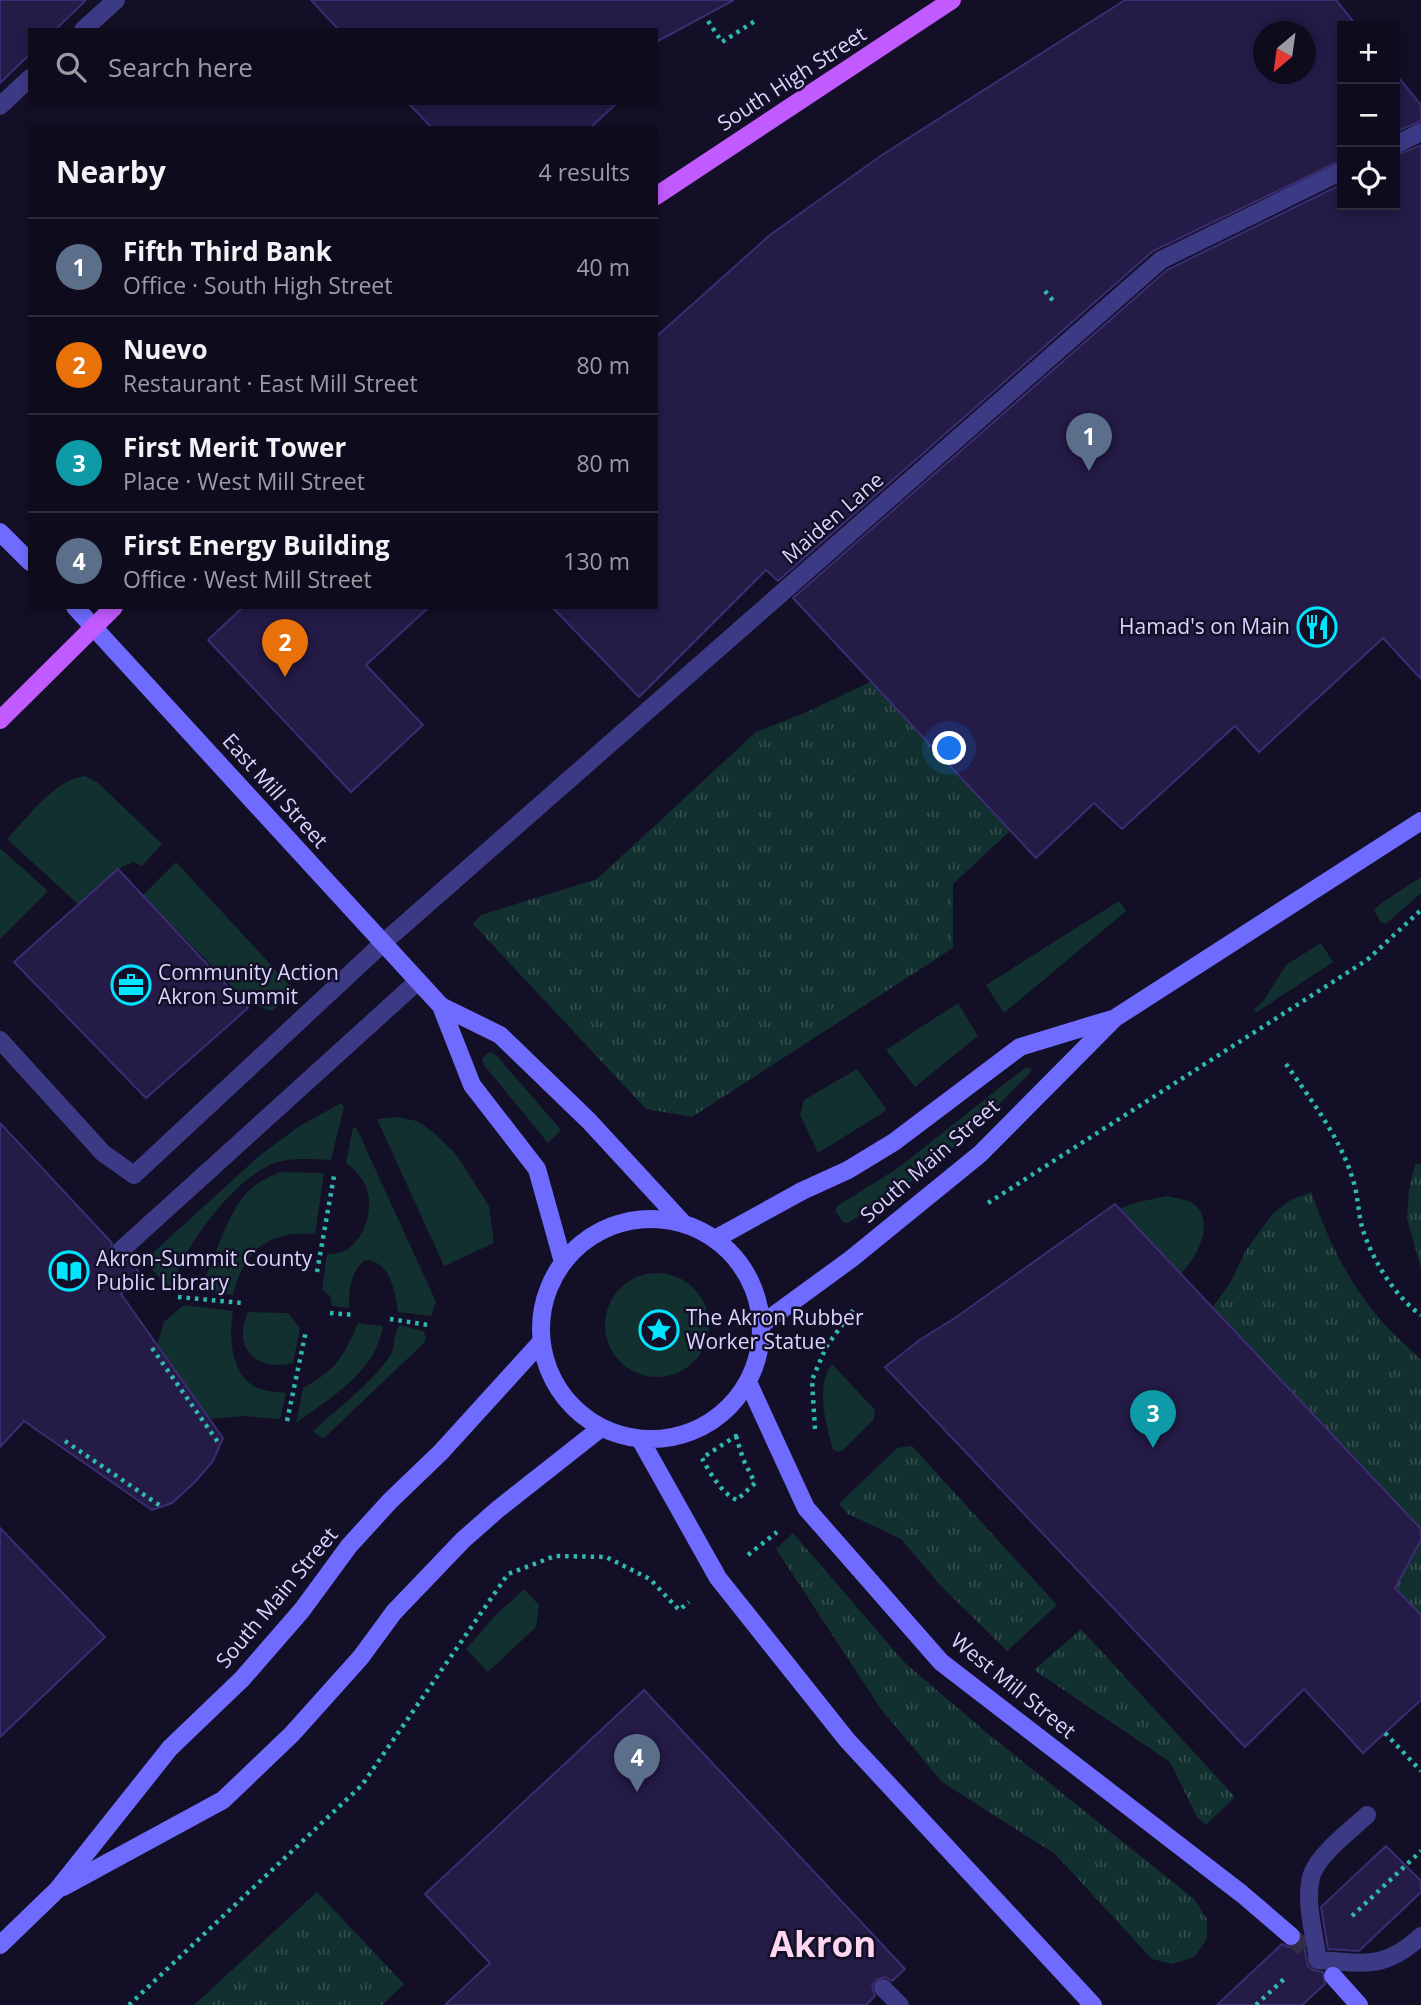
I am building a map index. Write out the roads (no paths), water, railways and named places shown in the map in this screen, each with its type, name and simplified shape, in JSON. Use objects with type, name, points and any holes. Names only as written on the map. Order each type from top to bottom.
[{"type":"main road","name":"South High Street","points":[[658,194],[952,0]]},
{"type":"main road","points":[[0,532],[28,560]]},
{"type":"main road","name":"East Mill Street","points":[[77,609],[441,1006],[472,1085],[537,1169],[563,1262]]},
{"type":"main road","points":[[0,720],[112,609]]},
{"type":"main road","name":"South Main Street","points":[[762,1324],[851,1259],[980,1154],[1115,1018],[1421,821]]},
{"type":"main road","name":"East Mill Street","points":[[441,1006],[500,1035],[589,1121],[684,1224]]},
{"type":"main road","name":"South Main Street","points":[[715,1239],[802,1191],[848,1170],[894,1142],[1020,1047],[1115,1018]]},
{"type":"main road","points":[[650,1219],[684,1224],[715,1239],[739,1262],[755,1292],[762,1324],[758,1357],[748,1382],[729,1408],[703,1426],[672,1438],[640,1439],[601,1428],[572,1406],[551,1377],[541,1342],[541,1314],[548,1286],[563,1262],[586,1239],[617,1224],[650,1219]]},
{"type":"main road","name":"South Main Street","points":[[0,1945],[57,1890],[170,1748],[242,1678],[302,1610],[357,1537],[441,1452],[541,1342]]},
{"type":"main road","name":"West Mill Street","points":[[748,1382],[806,1508],[942,1661],[1242,1894],[1291,1936]]},
{"type":"main road","name":"South Main Street","points":[[57,1890],[223,1800],[292,1734],[361,1657],[394,1612],[463,1540],[601,1428]]},
{"type":"main road","points":[[640,1439],[718,1578],[847,1740],[1094,2005]]},
{"type":"main road","points":[[1333,1976],[1359,2005]]},
{"type":"lane","points":[[85,28],[116,0]]},
{"type":"lane","points":[[0,106],[28,80]]},
{"type":"lane","points":[[1400,142],[1421,132]]},
{"type":"lane","name":"Maiden Lane","points":[[0,1040],[103,1153],[134,1175],[383,943],[1161,260],[1337,173]]},
{"type":"lane","points":[[120,1251],[418,981]]},
{"type":"lane","points":[[1367,1815],[1326,1853],[1312,1874],[1309,1899],[1318,1960],[1371,1964],[1392,1958],[1421,1936]]},
{"type":"lane","points":[[883,1988],[900,2005]]},
{"type":"tunnel","points":[[1291,1936],[1323,1965]]},
{"type":"place","name":"Fifth Third Bank","points":[[1089,471]]},
{"type":"place","name":"Hamad's on Main","points":[[1317,627]]},
{"type":"place","name":"Nuevo","points":[[285,677]]},
{"type":"place","name":"Community Action Akron Summit","points":[[131,985]]},
{"type":"place","name":"Akron-Summit County Public Library","points":[[69,1271]]},
{"type":"place","name":"The Akron Rubber Worker Statue","points":[[659,1330]]},
{"type":"place","name":"First Merit Tower","points":[[1153,1448]]},
{"type":"place","name":"First Energy Building","points":[[637,1792]]},
{"type":"district","name":"Akron","points":[[823,1945]]}]
